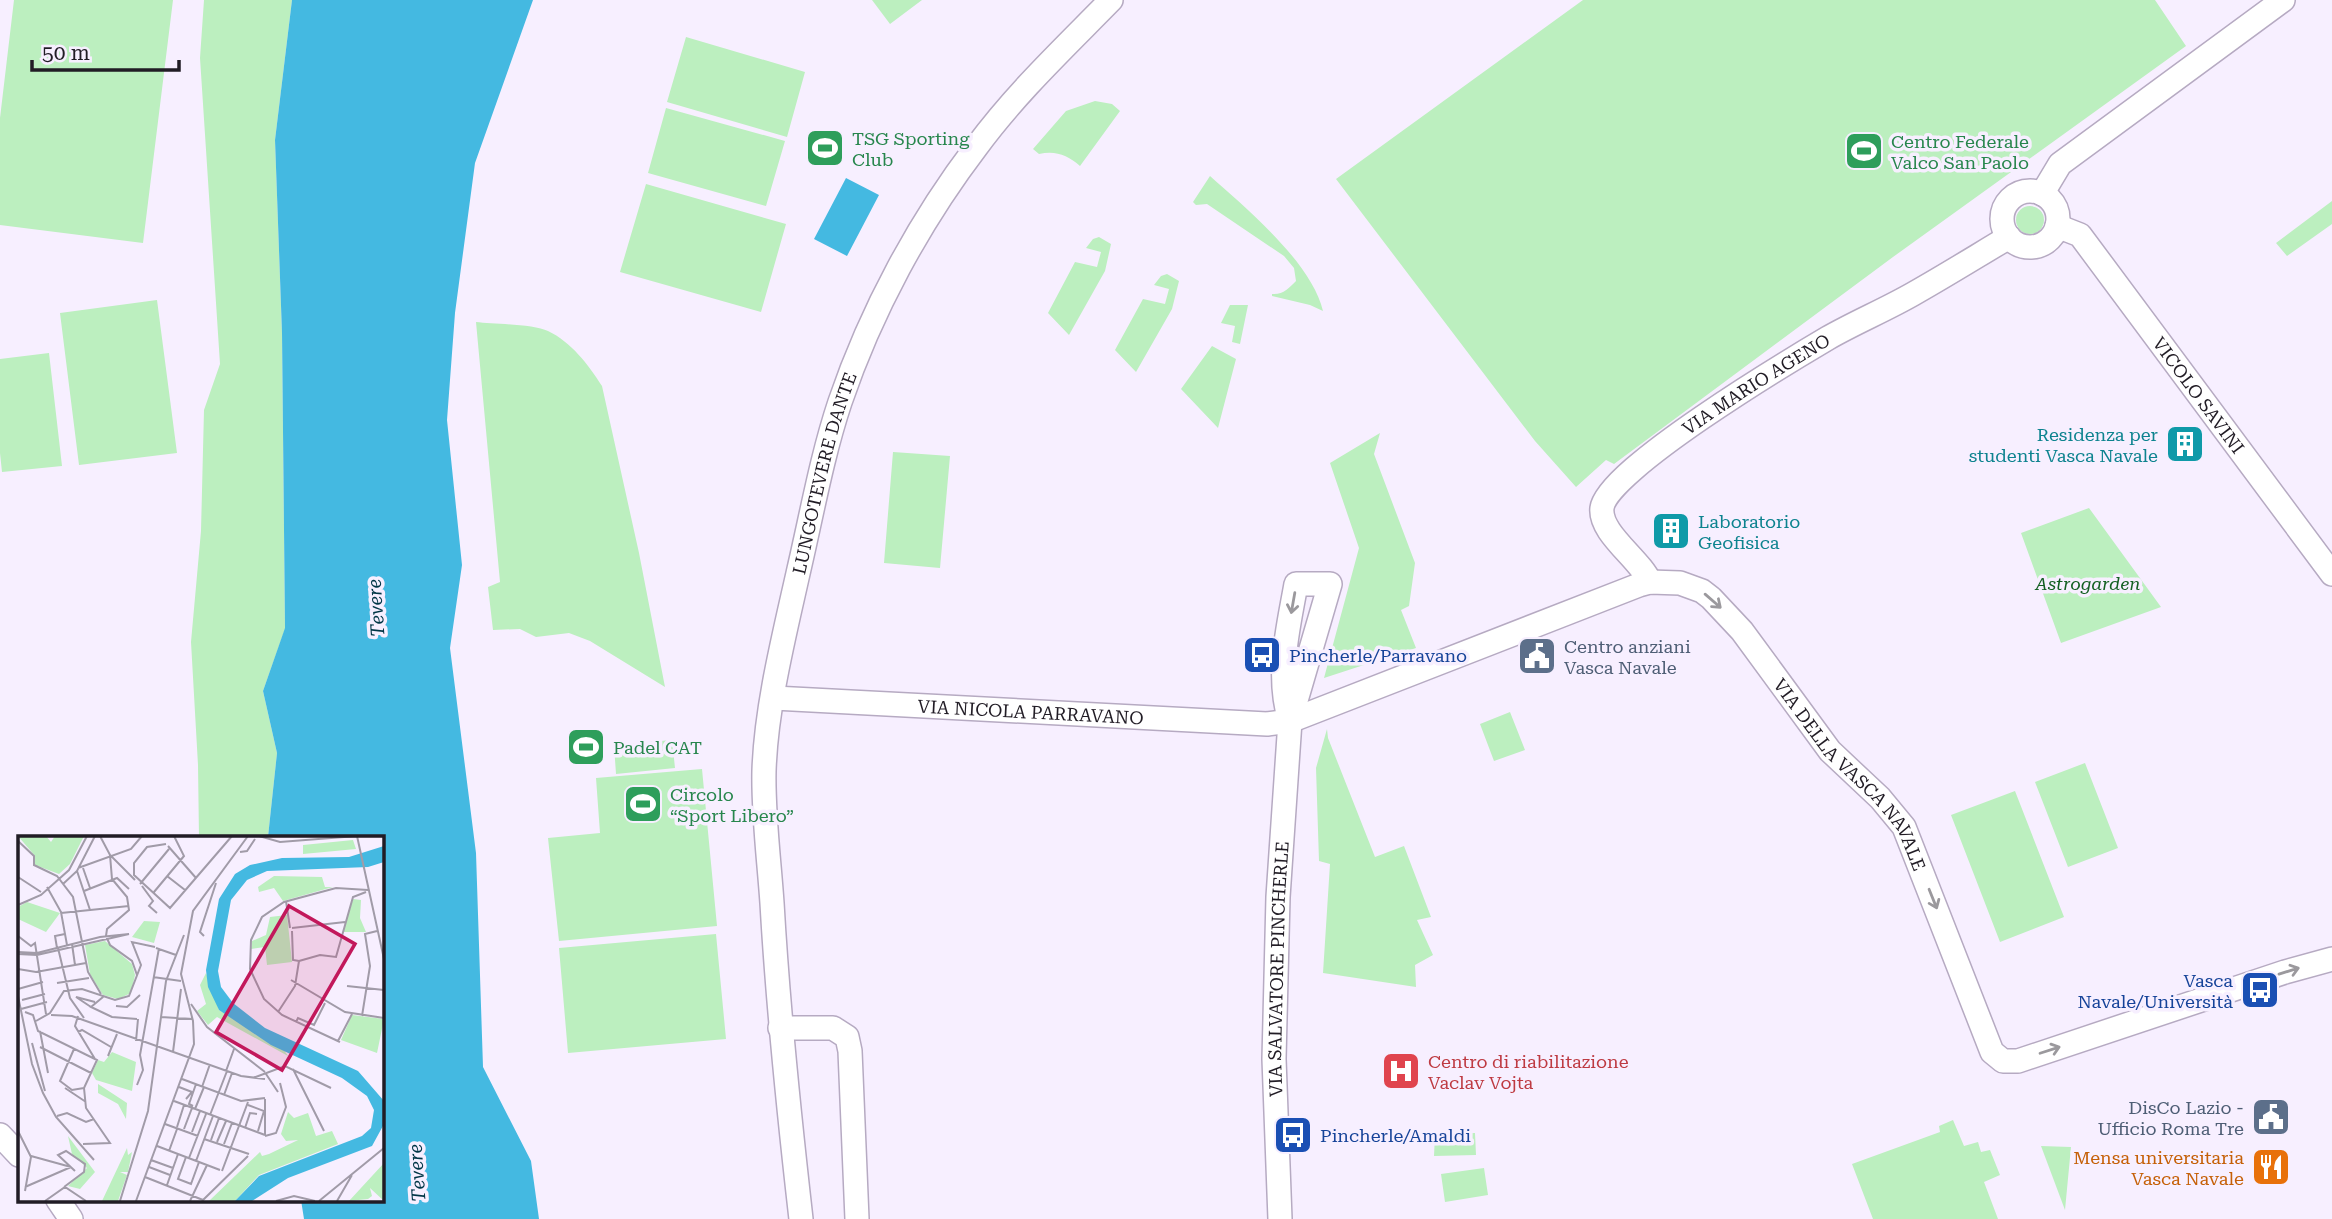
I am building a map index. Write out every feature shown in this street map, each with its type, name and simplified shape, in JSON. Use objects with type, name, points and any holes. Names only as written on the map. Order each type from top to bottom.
[{"type":"street","name":"LUNGOTEVERE DANTE","points":[[801,1219],[780,1028],[764,787],[766,750],[785,633],[824,456],[840,403],[883,298],[945,194],[978,145],[1016,98],[1111,0]]},
{"type":"street","points":[[2042,194],[2060,164],[2283,0]]},
{"type":"street","points":[[2024,192],[2042,194],[2055,208],[2057,226],[2048,240],[2033,247],[2024,246],[2008,237],[2002,220],[2008,202],[2024,192]]},
{"type":"street","name":"VICOLO SAVINI","points":[[2057,226],[2080,235],[2332,574]]},
{"type":"street","name":"VIA MARIO AGENO","points":[[1650,582],[1646,571],[1604,523],[1604,501],[1610,491],[1638,465],[1753,384],[1830,337],[1913,294],[2008,237]]},
{"type":"street","name":"VIA DELLA VASCA NAVALE","points":[[1290,720],[1578,607],[1650,582],[1687,585],[1702,591],[1742,631],[1830,751],[1880,798],[1904,827],[1992,1052],[2003,1061],[2018,1061],[2285,972],[2332,959]]},
{"type":"street","points":[[1296,584],[1330,584],[1304,677],[1290,720],[1282,681],[1296,584]]},
{"type":"street","name":"VIA NICOLA PARRAVANO","points":[[774,698],[1267,724],[1290,720]]},
{"type":"street","name":"VIA SALVATORE PINCHERLE","points":[[1280,1219],[1275,1032],[1278,897],[1290,720]]},
{"type":"street","points":[[780,1028],[833,1027],[847,1037],[850,1051],[857,1219]]},
{"type":"street","points":[[0,1135],[18,1154]]},
{"type":"street","points":[[59,1202],[71,1219]]},
{"type":"green space","points":[[14,0],[173,0],[143,243],[0,225],[0,118]]},
{"type":"green space","points":[[204,0],[292,0],[275,140],[282,333],[285,629],[263,691],[277,753],[268,836],[199,836],[191,642],[201,531],[204,410],[220,364],[200,58]]},
{"type":"green space","points":[[872,0],[922,0],[890,24]]},
{"type":"green space","points":[[1583,0],[2155,0],[2186,46],[1893,257],[1614,464],[1606,460],[1576,487],[1535,441],[1336,179]]},
{"type":"green space","points":[[686,37],[805,72],[787,137],[667,102]]},
{"type":"green space","points":[[1095,101],[1112,104],[1120,111],[1080,166],[1061,154],[1039,154],[1033,149],[1066,111]]},
{"type":"green space","points":[[666,108],[785,141],[766,206],[648,173]]},
{"type":"green space","points":[[1210,176],[1259,220],[1292,256],[1306,274],[1323,311],[1272,296],[1286,291],[1296,281],[1294,268],[1284,256],[1207,204],[1196,205],[1193,202]]},
{"type":"green space","points":[[646,184],[786,224],[761,312],[620,272]]},
{"type":"green space","points":[[2332,201],[2332,224],[2287,256],[2276,243]]},
{"type":"green space","points":[[2030,206],[2040,210],[2044,220],[2040,230],[2030,234],[2020,230],[2016,220],[2020,210]]},
{"type":"green space","points":[[1099,237],[1111,244],[1105,271],[1069,335],[1048,313],[1075,262],[1097,267],[1101,252],[1086,248],[1093,239]]},
{"type":"green space","points":[[1167,274],[1179,281],[1172,309],[1136,372],[1115,350],[1143,299],[1165,304],[1169,289],[1154,285],[1161,276]]},
{"type":"green space","points":[[157,300],[177,453],[79,465],[60,313]]},
{"type":"green space","points":[[1230,305],[1248,305],[1240,344],[1232,342],[1235,326],[1221,323]]},
{"type":"green space","points":[[476,322],[548,331],[578,354],[602,386],[665,687],[590,641],[569,633],[536,637],[520,629],[493,630],[488,587],[500,582]]},
{"type":"green space","points":[[1212,346],[1236,359],[1218,428],[1181,389]]},
{"type":"green space","points":[[49,353],[62,466],[2,472],[0,359]]},
{"type":"green space","points":[[1380,433],[1374,454],[1415,563],[1409,606],[1401,610],[1416,648],[1324,678],[1359,548],[1330,463]]},
{"type":"green space","points":[[893,452],[950,456],[940,568],[884,563]]},
{"type":"green space","name":"Astrogarden","points":[[2089,508],[2161,607],[2061,643],[2021,533]]},
{"type":"green space","points":[[1510,712],[1525,750],[1494,761],[1480,724]]},
{"type":"green space","points":[[1327,729],[1328,738],[1375,857],[1404,846],[1431,917],[1417,920],[1433,955],[1415,965],[1416,987],[1323,973],[1330,864],[1319,861],[1316,768]]},
{"type":"green space","points":[[672,740],[675,768],[616,774],[614,745]]},
{"type":"green space","points":[[2085,763],[2118,848],[2068,867],[2035,782]]},
{"type":"green space","points":[[702,769],[717,926],[559,941],[548,838],[600,833],[596,778]]},
{"type":"green space","points":[[2015,791],[2064,917],[2000,942],[1951,815]]},
{"type":"green space","points":[[716,934],[726,1039],[568,1053],[559,948]]},
{"type":"green space","points":[[1953,1120],[1964,1146],[1978,1142],[1981,1152],[1990,1150],[2000,1175],[1984,1182],[1998,1219],[1873,1219],[1852,1164],[1940,1132],[1939,1126]]},
{"type":"green space","points":[[1475,1133],[1476,1155],[1434,1156],[1435,1134]]},
{"type":"green space","points":[[2041,1146],[2071,1147],[2065,1210]]},
{"type":"green space","points":[[1484,1168],[1488,1195],[1445,1202],[1441,1174]]},
{"type":"water","name":"Tevere","points":[[292,0],[533,0],[475,163],[455,313],[447,420],[462,565],[450,648],[476,853],[483,1067],[531,1161],[539,1219],[304,1219],[301,1202],[383,1202],[383,836],[268,836],[277,753],[263,691],[285,628],[282,333],[275,140]]},
{"type":"water","points":[[846,178],[879,195],[847,256],[814,239]]},
{"type":"place","name":"TSG Sporting Club","points":[[825,148]]},
{"type":"place","name":"Centro Federale Valco San Paolo","points":[[1864,151]]},
{"type":"place","name":"Residenza per studenti Vasca Navale","points":[[2185,444]]},
{"type":"place","name":"Laboratorio Geofisica","points":[[1671,531]]},
{"type":"place","name":"Pincherle/Parravano","points":[[1262,655]]},
{"type":"place","name":"Centro anziani Vasca Navale","points":[[1537,656]]},
{"type":"place","name":"Padel CAT","points":[[586,747]]},
{"type":"place","name":"Circolo “Sport Libero”","points":[[643,804]]},
{"type":"place","name":"Vasca Navale/Università","points":[[2260,990]]},
{"type":"place","name":"Centro di riabilitazione Vaclav Vojta","points":[[1401,1071]]},
{"type":"place","name":"DisCo Lazio - Ufficio Roma Tre","points":[[2271,1117]]},
{"type":"place","name":"Pincherle/Amaldi","points":[[1293,1135]]},
{"type":"place","name":"Mensa universitaria Vasca Navale","points":[[2271,1167]]}]
